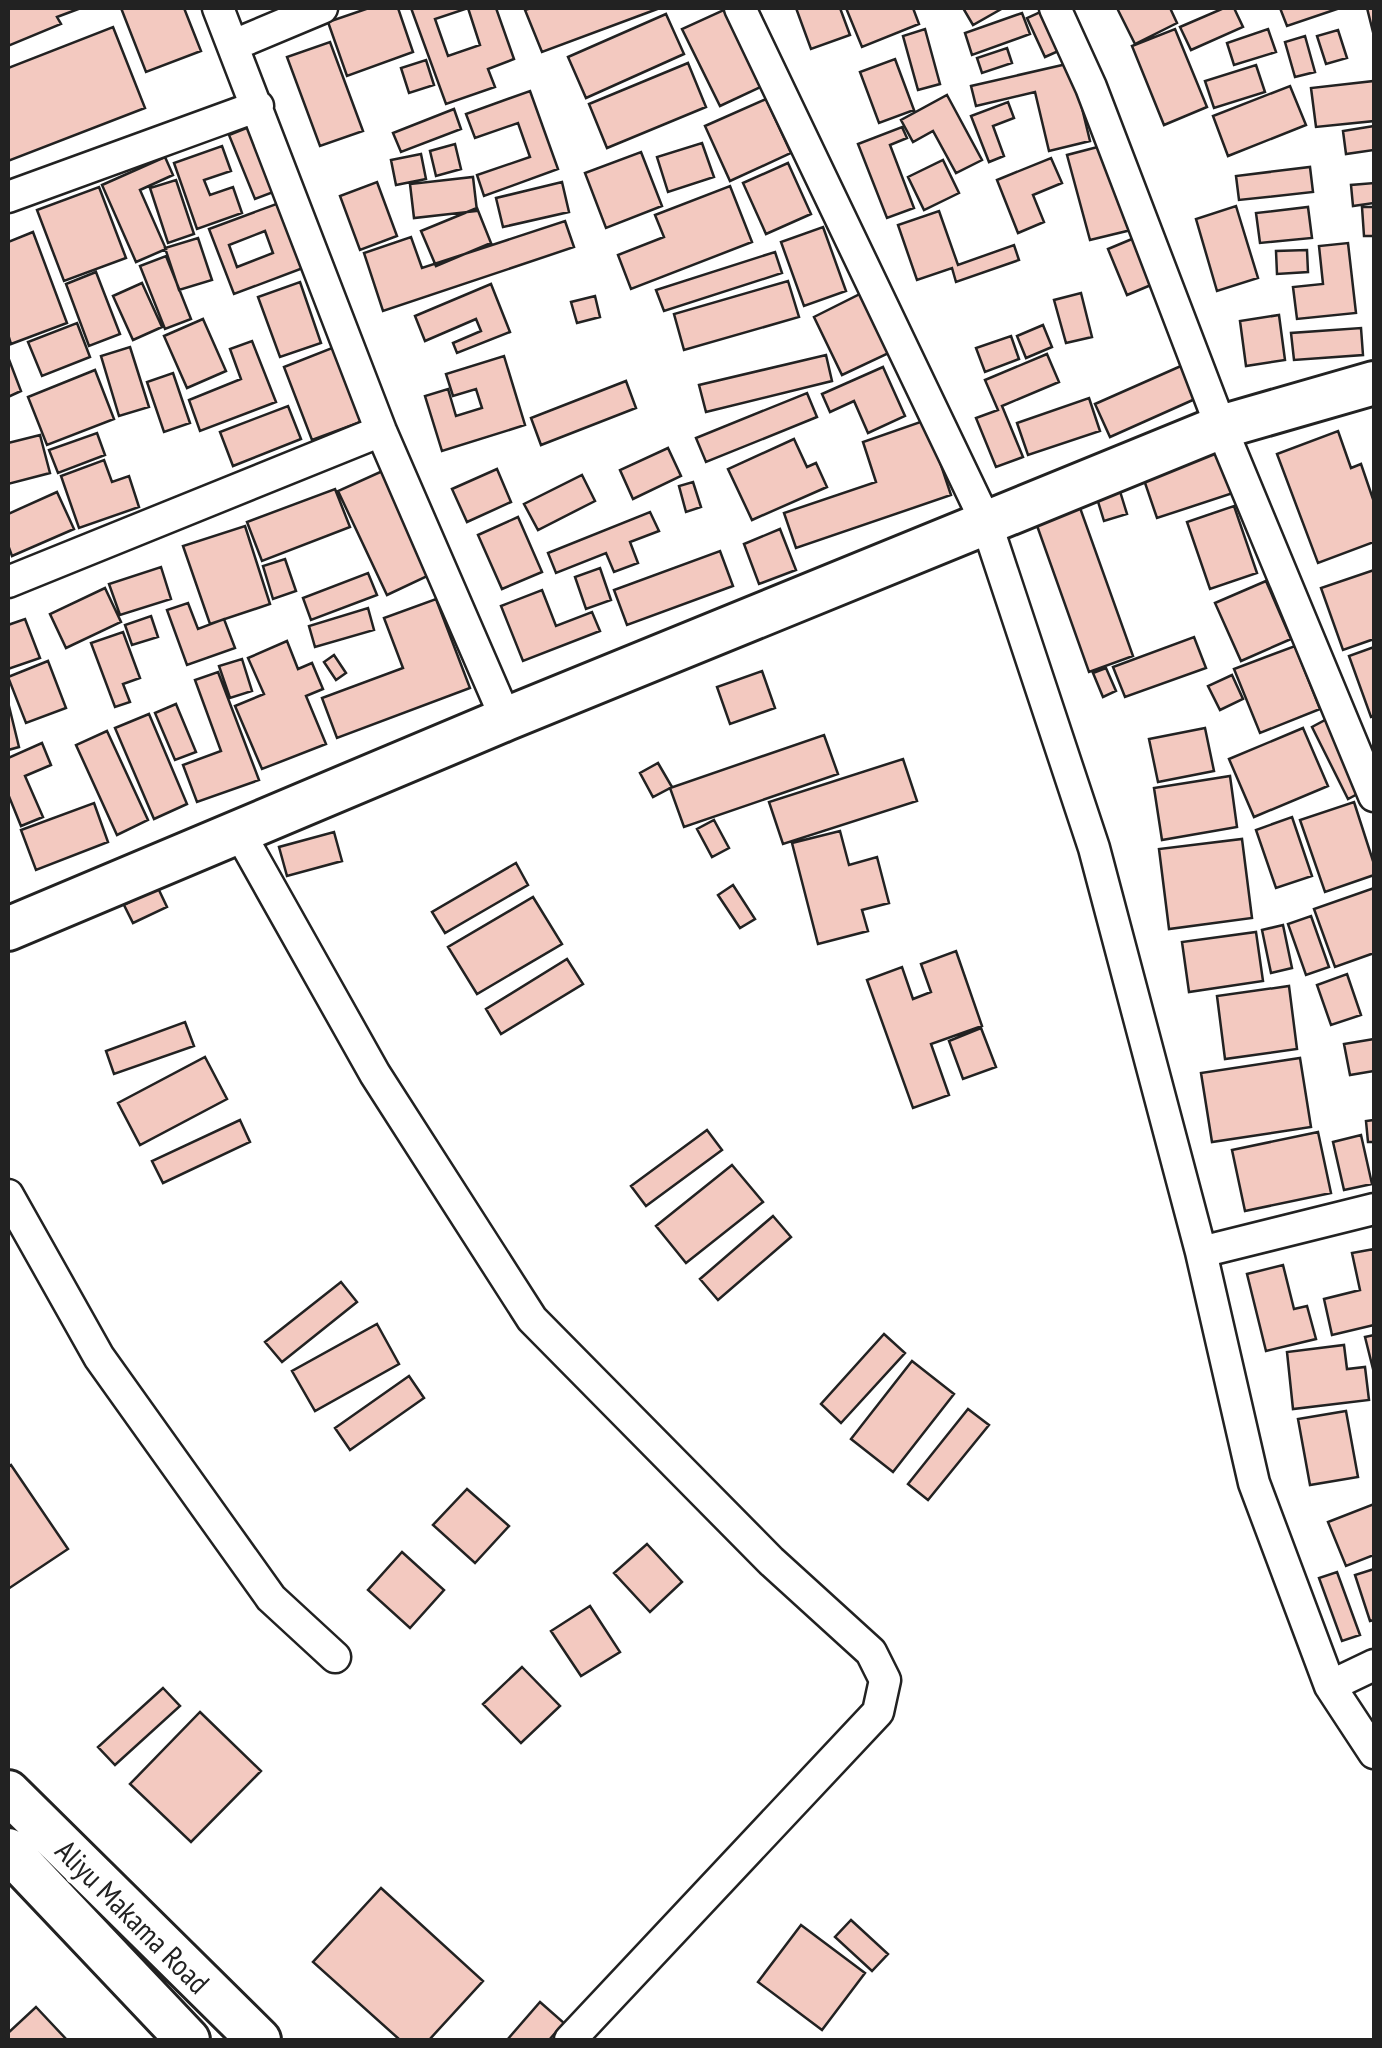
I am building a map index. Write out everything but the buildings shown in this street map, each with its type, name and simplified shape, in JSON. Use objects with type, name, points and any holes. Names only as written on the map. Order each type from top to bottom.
[{"type":"street","points":[[218,8],[382,431],[506,720]]},
{"type":"street","points":[[234,46],[322,8]]},
{"type":"street","points":[[740,8],[986,522],[1094,848],[1202,1252],[1254,1483],[1330,1686],[1374,1753]]},
{"type":"street","points":[[1056,8],[1091,87],[1221,427],[1374,796]]},
{"type":"street","points":[[8,197],[258,106]]},
{"type":"street","points":[[8,929],[1221,427],[1374,383]]},
{"type":"street","points":[[8,582],[382,431]]},
{"type":"street","points":[[239,832],[375,1074],[532,1319],[758,1548],[871,1652],[885,1680],[878,1712],[570,2040]]},
{"type":"street","points":[[8,1194],[99,1357],[271,1598],[335,1657]]},
{"type":"street","points":[[1202,1252],[1374,1209]]},
{"type":"street","points":[[1330,1686],[1374,1665]]},
{"type":"street","name":"Aliyu Makama Road","points":[[8,1792],[258,2040]]},
{"type":"street","name":"Aliyu Makama Road","points":[[8,1850],[188,2040]]}]
